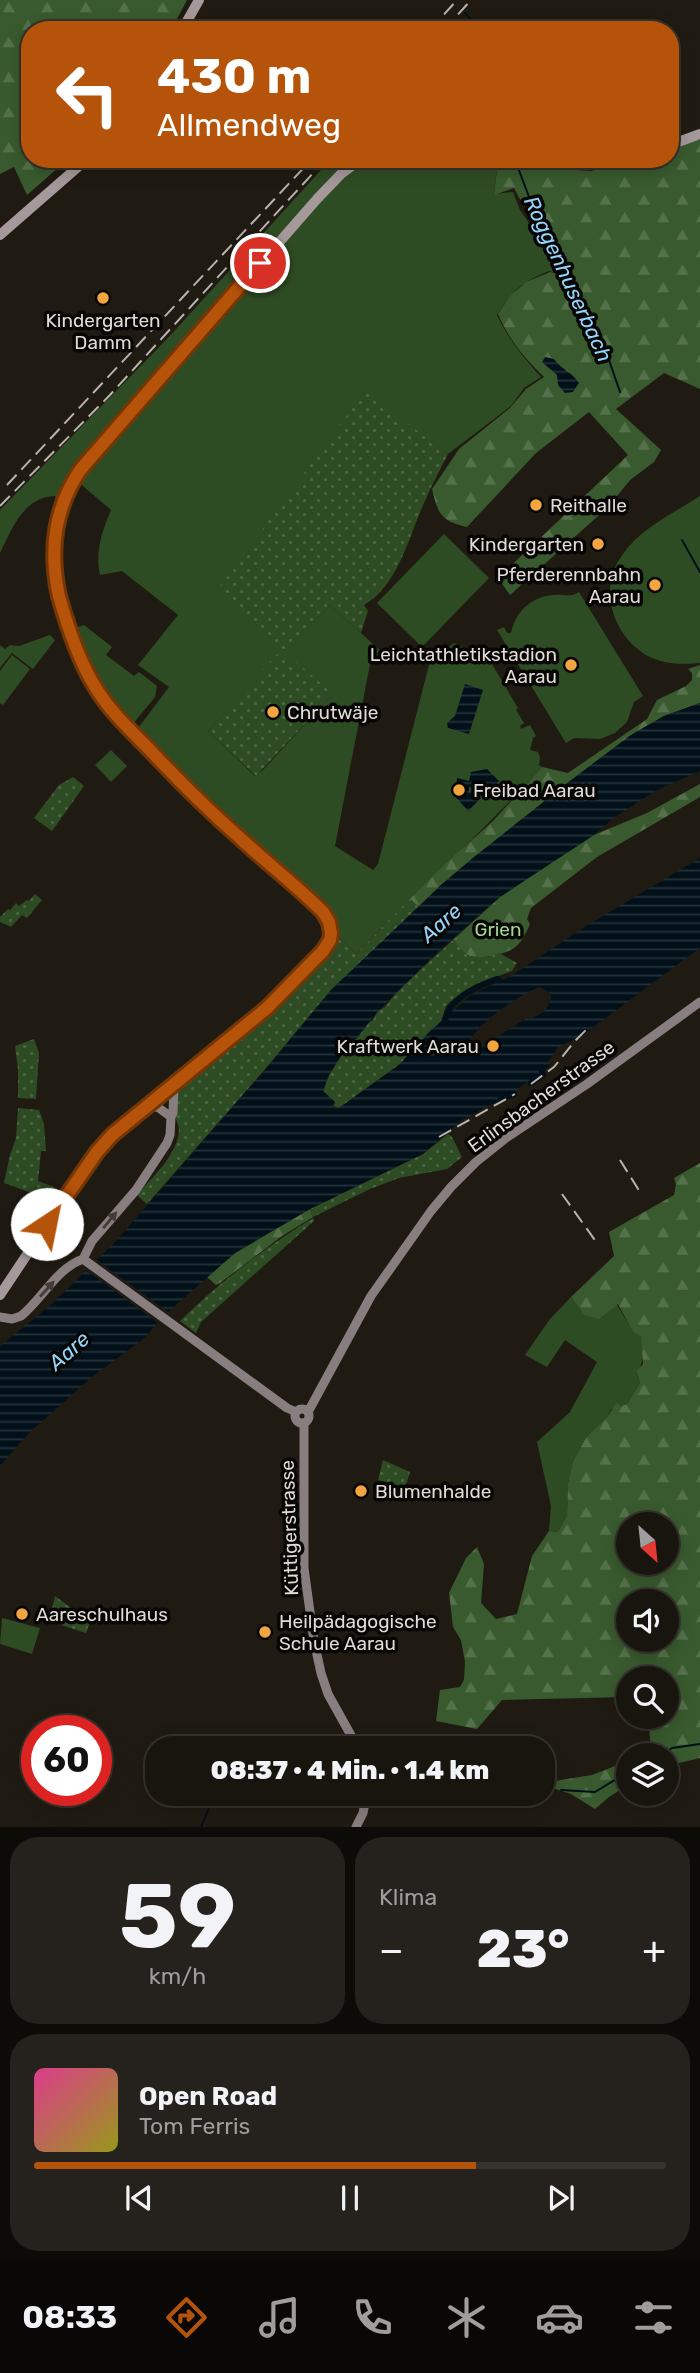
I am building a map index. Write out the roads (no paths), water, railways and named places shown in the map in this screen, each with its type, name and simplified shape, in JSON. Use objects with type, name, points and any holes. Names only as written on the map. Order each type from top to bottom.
[{"type":"main road","points":[[187,21],[199,0]]},
{"type":"main road","points":[[679,142],[700,134]]},
{"type":"main road","points":[[0,236],[77,168]]},
{"type":"main road","points":[[1,1294],[101,1146],[151,1101],[267,1008],[318,957],[330,940],[329,922],[318,907],[215,816],[123,723],[94,685],[68,624],[57,586],[54,544],[60,508],[75,478],[125,416],[317,199],[349,168]]},
{"type":"main road","name":"Erlinsbacherstrasse","points":[[308,1412],[371,1296],[451,1187],[506,1138],[581,1089],[700,1002]]},
{"type":"main road","points":[[1,1319],[12,1320],[21,1316],[69,1266],[85,1260],[92,1241],[146,1175],[167,1143],[173,1113],[174,1083]]},
{"type":"main road","points":[[151,1101],[171,1117]]},
{"type":"main road","points":[[85,1260],[296,1412]]},
{"type":"main road","points":[[302,1409],[308,1412],[309,1419],[304,1423],[296,1419],[296,1412],[302,1409]]},
{"type":"main road","name":"Küttigerstrasse","points":[[304,1423],[304,1568],[314,1641],[328,1693],[351,1736]]},
{"type":"main road","points":[[356,1827],[364,1806]]},
{"type":"water","points":[[545,357],[554,359],[576,379],[579,383],[573,392],[565,393],[558,385],[557,375],[542,362]]},
{"type":"water","points":[[465,684],[483,690],[469,734],[448,728],[447,723],[455,716]]},
{"type":"water","name":"Aare","points":[[700,703],[700,771],[655,791],[500,897],[443,947],[378,1011],[357,1038],[349,1043],[329,1075],[323,1091],[335,1102],[333,1106],[339,1108],[400,1064],[430,1031],[471,995],[514,974],[581,929],[700,858],[700,948],[580,1037],[558,1047],[549,1060],[550,1066],[506,1097],[462,1120],[423,1154],[310,1209],[235,1253],[168,1312],[142,1340],[93,1376],[28,1434],[0,1466],[0,1346],[52,1304],[117,1240],[331,990],[441,885],[566,784],[631,735],[664,716]],"holes":[[[540,987],[549,992],[550,1002],[540,1014],[527,1018],[475,1051],[465,1049],[477,1031],[508,1004]]]},
{"type":"water","points":[[487,769],[499,781],[482,797],[472,786],[469,788],[469,792],[481,798],[468,811],[455,796],[457,778],[469,781],[471,772]]},
{"type":"waterway","name":"Roggenhuserbach","points":[[465,13],[472,21]]},
{"type":"waterway","name":"Roggenhuserbach","points":[[518,168],[546,242],[573,281],[609,360],[620,392]]},
{"type":"waterway","name":"Roggenhuserbach","points":[[682,540],[700,572]]},
{"type":"waterway","points":[[445,1021],[452,1005],[458,999],[481,986],[499,980]]},
{"type":"waterway","points":[[531,1083],[543,1075],[542,1071]]},
{"type":"waterway","points":[[501,1099],[514,1094]]},
{"type":"waterway","points":[[679,1747],[700,1744]]},
{"type":"waterway","points":[[561,1790],[595,1792],[616,1779]]},
{"type":"waterway","points":[[201,1827],[210,1806]]},
{"type":"railway","points":[[438,21],[457,0]]},
{"type":"railway","points":[[452,21],[471,0]]},
{"type":"railway","points":[[7,485],[304,168]]},
{"type":"railway","points":[[0,506],[109,396],[318,168]]},
{"type":"railway","points":[[531,1084],[554,1067],[590,1026]]},
{"type":"railway","points":[[439,1137],[515,1094]]},
{"type":"railway","points":[[620,1160],[640,1192]]},
{"type":"railway","points":[[562,1194],[597,1243]]},
{"type":"place","name":"Kindergarten Damm","points":[[103,298]]},
{"type":"place","name":"Reithalle","points":[[536,505]]},
{"type":"place","name":"Kindergarten","points":[[598,544]]},
{"type":"place","name":"Pferderennbahn Aarau","points":[[655,585]]},
{"type":"place","name":"Leichtathletikstadion Aarau","points":[[571,665]]},
{"type":"place","name":"Chrutwäje","points":[[273,712]]},
{"type":"place","name":"Freibad Aarau","points":[[459,790]]},
{"type":"place","name":"Kraftwerk Aarau","points":[[493,1046]]},
{"type":"place","name":"Blumenhalde","points":[[361,1491]]},
{"type":"place","name":"Aareschulhaus","points":[[22,1614]]},
{"type":"place","name":"Heilpädagogische Schule Aarau","points":[[265,1632]]},
{"type":"park label","name":"Grien","points":[[498,929]]}]
